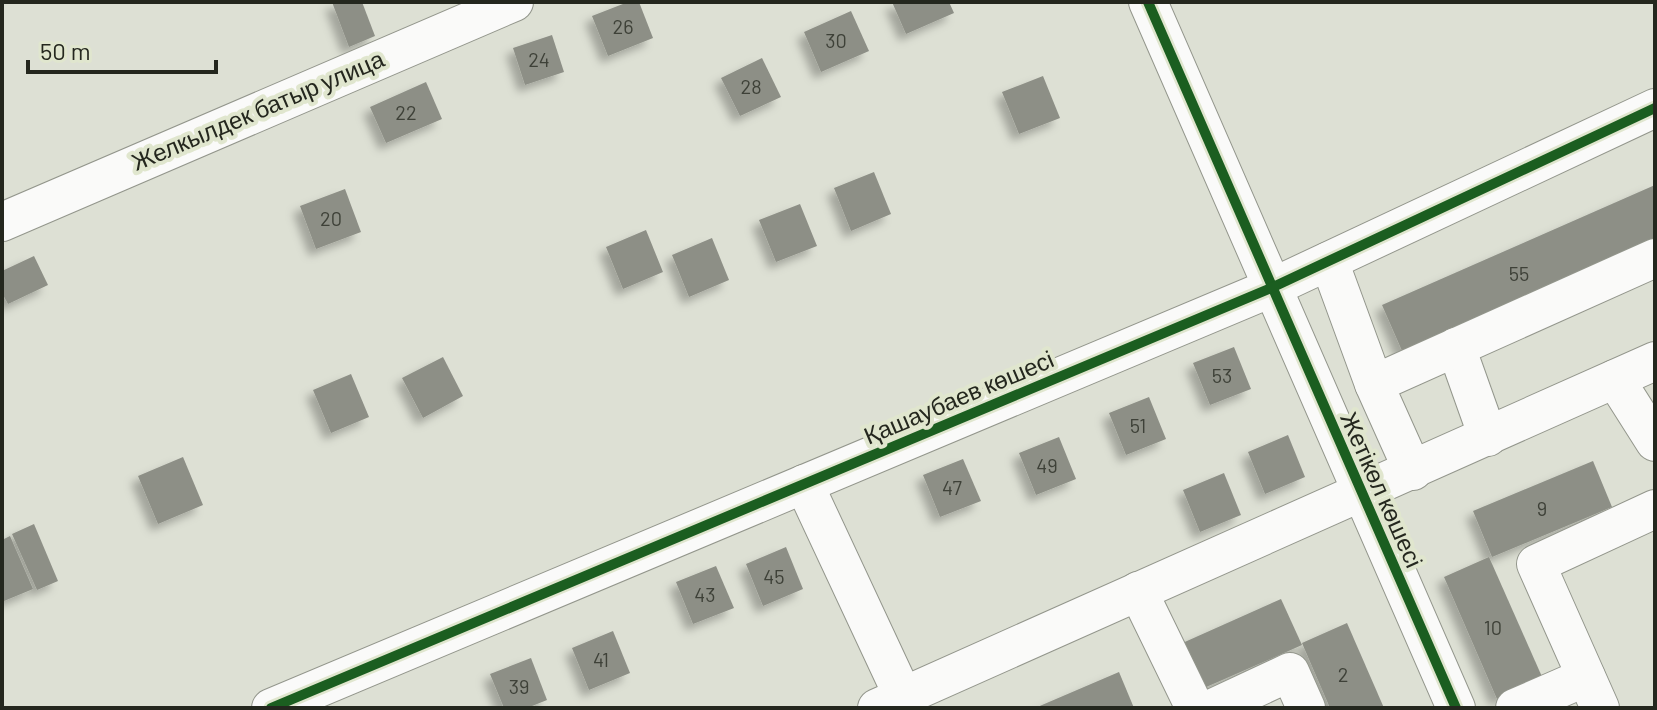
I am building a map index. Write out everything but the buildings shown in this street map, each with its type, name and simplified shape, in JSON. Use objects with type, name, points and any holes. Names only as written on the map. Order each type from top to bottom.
[{"type":"street","name":"Желкылдек батыр улица","points":[[2,222],[514,2]]},
{"type":"street","name":"Жетікөл көшесі","points":[[1148,2],[1456,708]]},
{"type":"street","name":"Қашаубаев көшесі","points":[[271,708],[1271,288],[1655,108]]},
{"type":"street","points":[[1374,384],[1655,258]]},
{"type":"street","points":[[1329,261],[1374,384],[1413,471]]},
{"type":"street","points":[[1456,347],[1488,437]]},
{"type":"street","points":[[804,484],[890,702],[1655,361]]},
{"type":"street","points":[[1615,379],[1655,442]]},
{"type":"street","points":[[1515,708],[1593,693],[1536,564],[1655,509]]},
{"type":"street","points":[[1138,591],[1195,708]]},
{"type":"street","points":[[1213,708],[1290,672],[1306,708]]},
{"type":"cycle path","points":[[1148,2],[1456,708]]},
{"type":"cycle path","points":[[271,708],[1271,288],[1655,108]]}]
